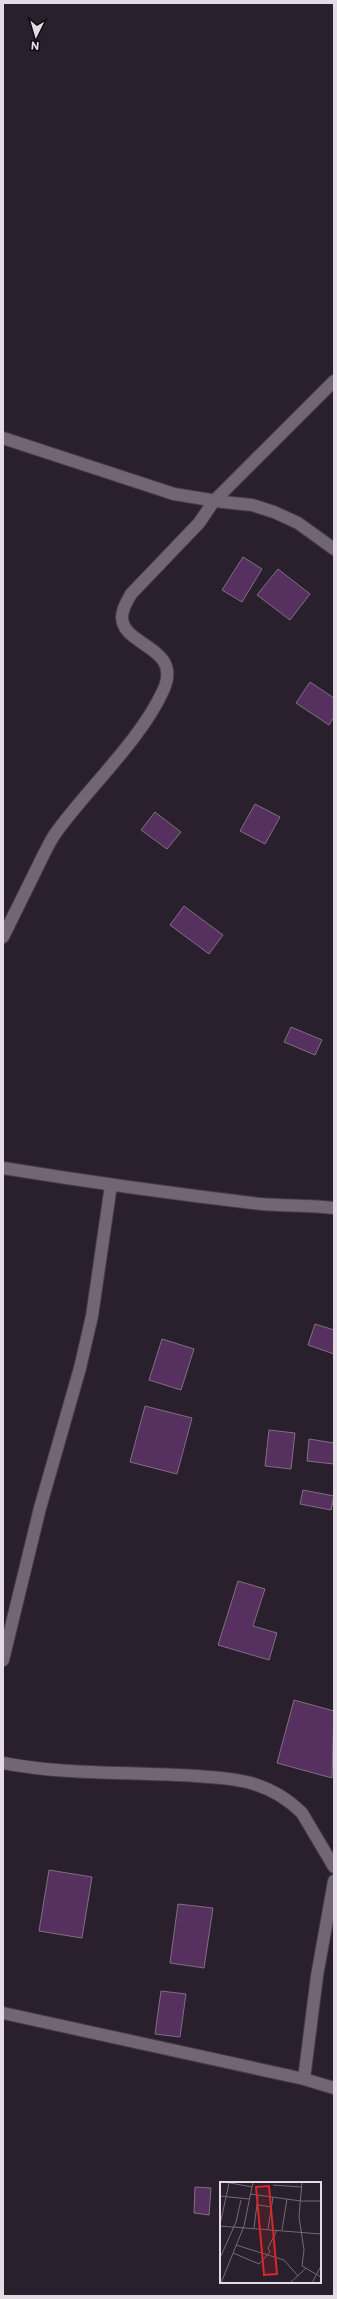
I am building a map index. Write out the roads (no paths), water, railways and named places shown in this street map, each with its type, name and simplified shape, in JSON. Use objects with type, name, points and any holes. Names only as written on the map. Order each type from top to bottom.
[{"type":"street","points":[[3,937],[54,836],[148,716],[164,690],[167,678],[166,666],[158,653],[126,630],[122,617],[124,607],[131,594],[199,523],[214,501],[334,381]]},
{"type":"street","points":[[3,438],[174,494],[214,501],[252,505],[274,512],[298,523],[334,549]]},
{"type":"street","points":[[3,1168],[111,1185],[264,1204],[309,1205],[334,1208]]},
{"type":"street","points":[[3,1660],[40,1508],[90,1323],[111,1185]]},
{"type":"street","points":[[3,1763],[46,1769],[215,1777],[248,1782],[273,1792],[295,1806],[302,1813],[334,1867]]},
{"type":"street","points":[[304,2079],[317,1976],[334,1881]]},
{"type":"street","points":[[3,2013],[304,2079],[334,2088]]}]
